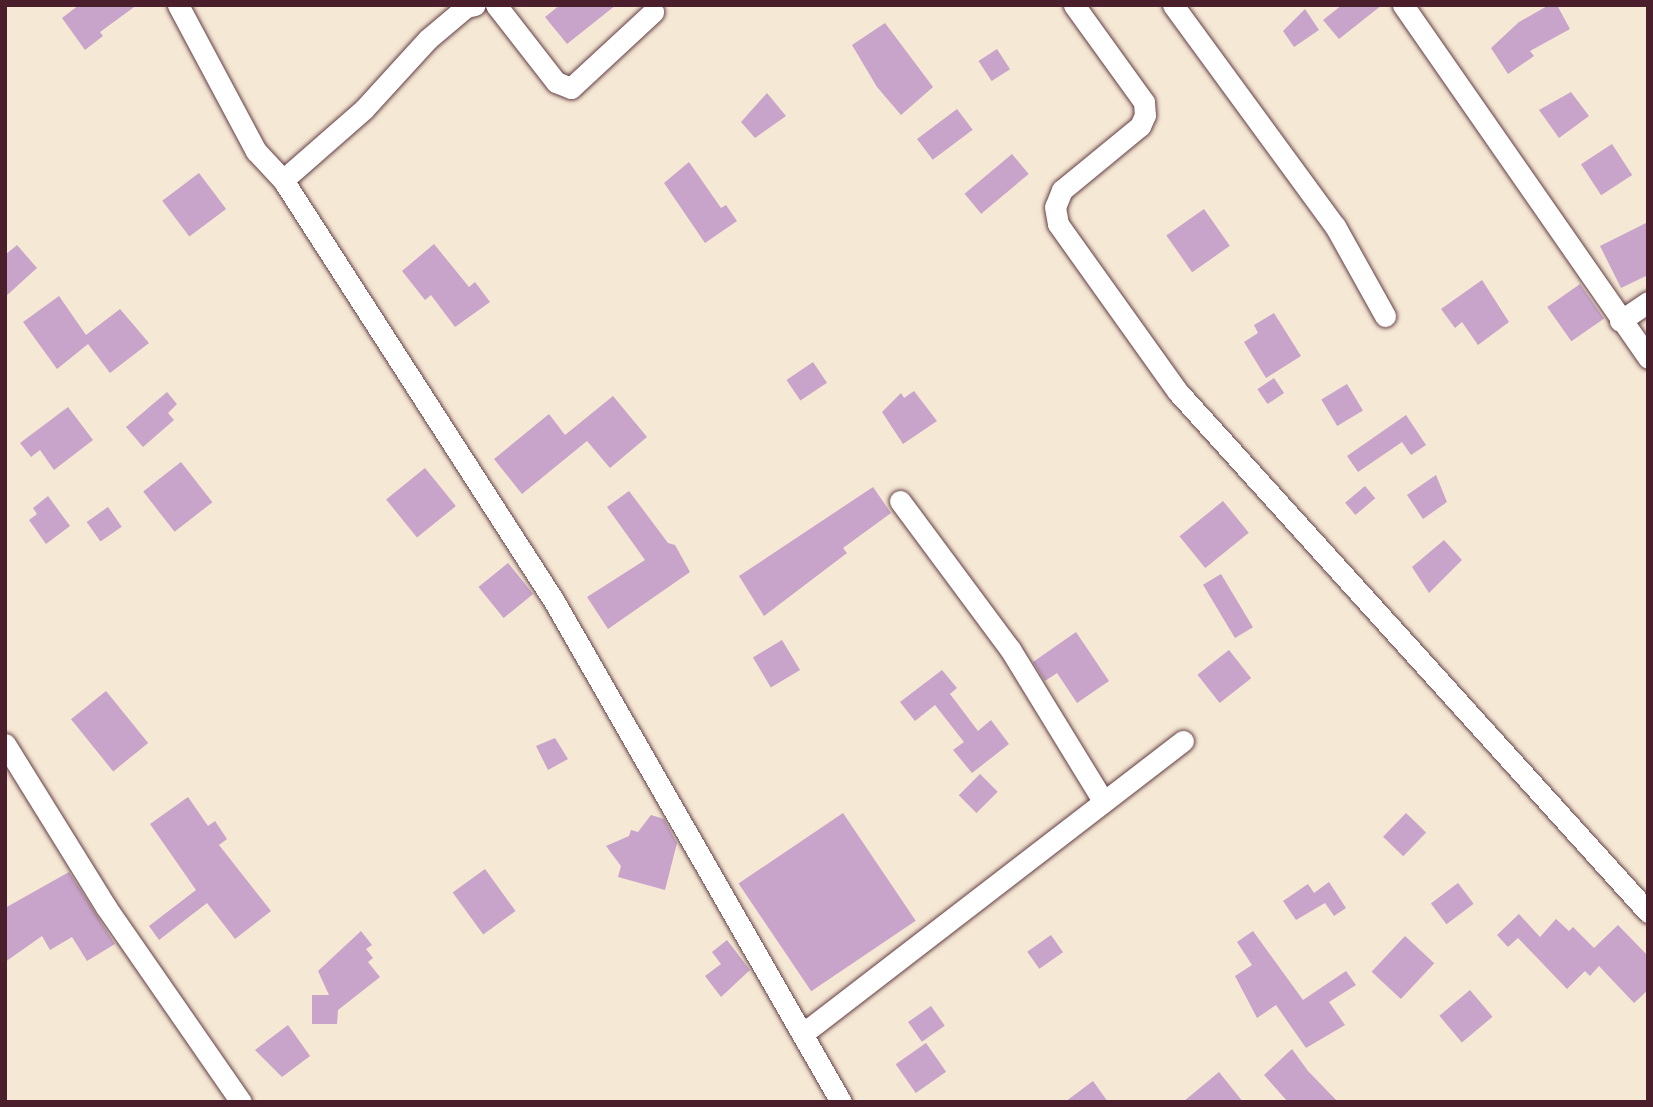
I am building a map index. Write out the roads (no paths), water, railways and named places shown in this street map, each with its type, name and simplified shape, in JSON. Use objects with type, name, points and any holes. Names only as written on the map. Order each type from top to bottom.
[{"type":"street","points":[[178,5],[256,151],[283,180],[554,601],[805,1032],[841,1102]]},
{"type":"street","points":[[283,180],[364,109],[428,39],[475,5]]},
{"type":"street","points":[[496,5],[556,82],[571,88],[653,12]]},
{"type":"street","points":[[1074,5],[1139,94],[1146,115],[1129,136],[1062,190],[1055,207],[1058,224],[1178,392],[1648,912]]},
{"type":"street","points":[[1173,5],[1335,226],[1385,316]]},
{"type":"street","points":[[1403,5],[1648,358]]},
{"type":"street","points":[[1620,321],[1648,302]]},
{"type":"street","points":[[900,501],[1010,649],[1102,801]]},
{"type":"street","points":[[805,1032],[1183,741]]},
{"type":"street","points":[[5,744],[106,907],[241,1102]]}]
